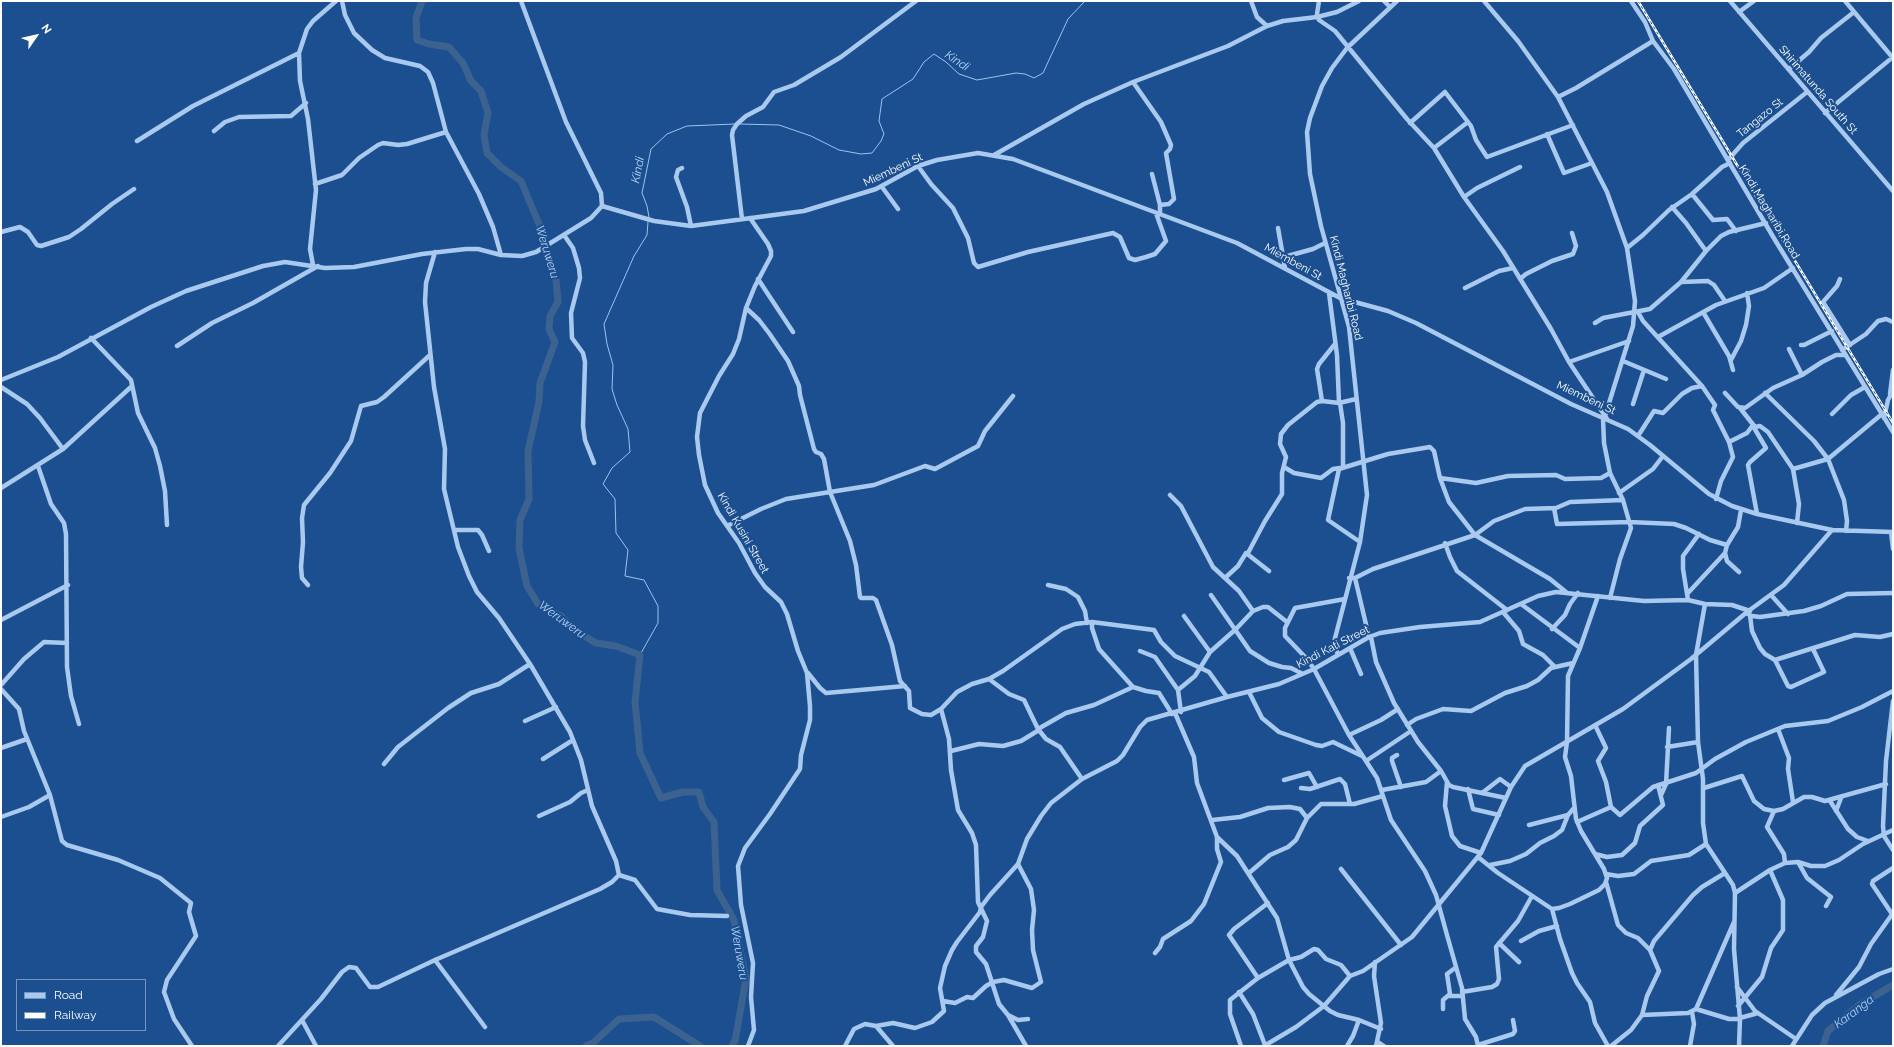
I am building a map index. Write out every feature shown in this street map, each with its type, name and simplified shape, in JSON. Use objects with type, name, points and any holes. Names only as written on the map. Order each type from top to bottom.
[{"type":"street","points":[[315,266],[310,249],[316,200],[315,184],[306,103],[300,81],[299,53],[307,29],[313,21],[336,1]]},
{"type":"street","points":[[342,1],[345,15],[354,33],[372,50],[385,58],[420,66],[428,72],[433,83],[446,132],[477,189],[493,227],[501,255]]},
{"type":"street","points":[[1,380],[58,357],[151,306],[217,281],[276,263],[296,262],[315,266],[354,267],[435,252],[478,249],[501,255],[522,256],[536,252],[591,218],[602,206],[600,193],[572,136],[521,1]]},
{"type":"street","points":[[742,219],[732,135],[737,124],[746,116],[763,107],[774,92],[794,85],[841,57],[916,1]]},
{"type":"street","points":[[1251,1],[1257,17],[1267,26]]},
{"type":"street","points":[[1317,17],[1318,1]]},
{"type":"street","points":[[994,155],[1084,104],[1133,82],[1228,46],[1267,26],[1294,19],[1317,17],[1337,12],[1359,1]]},
{"type":"street","points":[[1384,1],[1390,7]]},
{"type":"street","name":"Kindi Magharibi Road","points":[[1338,655],[1334,642],[1352,578],[1366,506],[1364,463],[1349,327],[1325,243],[1310,174],[1307,132],[1310,118],[1322,86],[1347,48],[1397,1]]},
{"type":"street","points":[[1484,1],[1518,41],[1558,97],[1607,192],[1627,248],[1636,313],[1629,341],[1605,418],[1604,443],[1610,474],[1623,500],[1630,531],[1620,559],[1610,598]]},
{"type":"street","name":"Kindi Magharibi Road","points":[[1631,1],[1646,22],[1653,41],[1674,69],[1893,432]]},
{"type":"street","name":"Shirimatunda South St","points":[[1730,1],[1893,191]]},
{"type":"street","points":[[1739,12],[1754,1]]},
{"type":"street","points":[[1825,113],[1893,58],[1845,1]]},
{"type":"street","points":[[1789,69],[1809,52],[1821,38],[1854,12]]},
{"type":"street","points":[[1317,17],[1335,31],[1347,48],[1410,123],[1434,148],[1464,197],[1503,251],[1551,329],[1569,362],[1605,418]]},
{"type":"street","points":[[1558,97],[1576,88],[1653,41]]},
{"type":"street","points":[[137,142],[199,103],[299,53]]},
{"type":"street","points":[[1133,82],[1161,122],[1171,145],[1166,153],[1174,199],[1169,204],[1160,205]]},
{"type":"street","points":[[1410,123],[1445,92],[1468,122],[1487,158],[1573,125]]},
{"type":"street","name":"Tangazo St","points":[[1627,248],[1672,207],[1692,194],[1729,162],[1743,143],[1807,92]]},
{"type":"street","points":[[214,131],[225,122],[239,117],[291,116],[306,103]]},
{"type":"street","points":[[1434,148],[1468,122]]},
{"type":"street","points":[[315,184],[342,175],[359,158],[383,143],[398,145],[407,144],[446,132]]},
{"type":"street","points":[[1547,134],[1564,173],[1592,163]]},
{"type":"street","name":"Miembeni St","points":[[602,206],[654,221],[691,226],[804,211],[882,187],[918,166],[952,157],[978,153],[1013,159],[1237,243],[1340,298],[1400,315],[1571,404],[1605,418],[1638,436],[1716,499],[1742,510],[1832,530],[1892,532]]},
{"type":"street","points":[[918,166],[931,184],[953,208],[968,238],[974,263],[978,267],[1028,252],[1113,233],[1120,237],[1129,258],[1135,260],[1154,254],[1166,241],[1158,214],[1160,205],[1152,174]]},
{"type":"street","points":[[1464,197],[1477,188],[1520,167]]},
{"type":"street","points":[[682,168],[676,173],[676,177],[687,207],[691,226]]},
{"type":"street","points":[[882,187],[898,209]]},
{"type":"street","points":[[1,232],[20,227],[28,232],[37,245],[41,246],[68,236],[80,229],[112,204],[134,190]]},
{"type":"street","points":[[1692,194],[1713,220],[1727,218],[1736,231]]},
{"type":"street","points":[[1672,207],[1686,223],[1706,251]]},
{"type":"street","name":"Kindi Kusini Street","points":[[748,1046],[754,1030],[751,997],[753,963],[742,905],[738,866],[745,848],[759,830],[800,769],[801,755],[810,720],[807,673],[798,651],[784,606],[765,588],[716,508],[705,485],[699,455],[699,419],[719,376],[733,354],[739,339],[746,308],[758,279],[768,263],[771,251],[750,218]]},
{"type":"street","points":[[1595,323],[1603,318],[1647,311],[1653,308],[1681,282],[1706,251],[1721,236],[1766,223]]},
{"type":"street","points":[[1278,228],[1285,268]]},
{"type":"street","points":[[1520,279],[1526,274],[1552,261],[1573,254],[1576,246],[1572,233]]},
{"type":"street","points":[[564,236],[573,248],[580,268],[580,278],[571,313],[572,335],[573,341],[583,353],[585,362],[585,440],[594,463]]},
{"type":"street","points":[[1284,257],[1313,249],[1325,243]]},
{"type":"street","points":[[435,252],[425,292],[430,355],[445,449],[444,489],[462,560],[477,592],[499,618],[530,664],[556,707],[573,740],[581,760],[588,790],[598,821],[616,861],[619,875]]},
{"type":"street","points":[[177,346],[212,322],[249,305],[315,266]]},
{"type":"street","points":[[1465,288],[1499,271],[1513,268]]},
{"type":"street","points":[[1658,337],[1725,301],[1764,288],[1793,268]]},
{"type":"street","points":[[758,279],[794,332]]},
{"type":"street","points":[[1840,279],[1836,288],[1824,302],[1850,345]]},
{"type":"street","points":[[1681,282],[1708,281],[1714,285],[1725,301]]},
{"type":"street","points":[[1329,293],[1343,423],[1341,468],[1328,520],[1330,524],[1360,542]]},
{"type":"street","points":[[1731,360],[1741,341],[1746,325],[1750,306],[1747,294]]},
{"type":"street","points":[[746,308],[759,320],[779,348],[799,386],[814,449],[824,458],[830,492],[850,541],[856,566],[860,596],[861,598],[873,598],[876,600],[892,645],[899,675],[910,696],[910,708],[928,715],[941,709],[957,692],[1004,671],[1062,629],[1089,622],[1154,630],[1161,642],[1175,656],[1200,667],[1213,676],[1227,697]]},
{"type":"street","points":[[1703,312],[1731,360],[1732,370]]},
{"type":"street","points":[[1636,313],[1702,386],[1715,405],[1713,410],[1729,442],[1733,459],[1721,481],[1716,499]]},
{"type":"street","points":[[1739,407],[1745,408],[1765,393],[1802,375],[1832,357],[1844,353],[1850,345],[1866,334],[1878,320],[1886,319],[1893,322]]},
{"type":"street","points":[[1801,345],[1804,345],[1832,331]]},
{"type":"street","points":[[91,338],[127,375],[132,386],[138,413],[155,448],[160,466],[165,491],[167,525]]},
{"type":"street","points":[[1569,362],[1629,341]]},
{"type":"street","points":[[1322,401],[1317,369],[1318,364],[1335,344]]},
{"type":"street","points":[[1789,349],[1802,375]]},
{"type":"street","points":[[308,585],[302,578],[301,568],[303,542],[302,518],[304,505],[330,473],[351,441],[361,406],[377,402],[384,397],[430,355]]},
{"type":"street","points":[[1623,361],[1666,379]]},
{"type":"street","points":[[1633,404],[1644,370]]},
{"type":"street","points":[[1793,469],[1828,459],[1883,416],[1892,393],[1893,370]]},
{"type":"street","points":[[1,488],[63,449],[132,386]]},
{"type":"street","points":[[1638,436],[1654,411],[1663,412],[1682,394],[1692,388],[1702,386]]},
{"type":"street","points":[[1,387],[27,404],[63,449]]},
{"type":"street","points":[[1832,414],[1851,395],[1865,387]]},
{"type":"street","points":[[1725,393],[1739,407],[1753,426],[1766,448],[1748,465],[1757,514]]},
{"type":"street","points":[[1765,393],[1814,441],[1828,459],[1844,500],[1847,521],[1846,531]]},
{"type":"street","points":[[727,526],[776,502],[806,495],[874,485],[925,466],[934,468],[979,445],[985,431],[1013,396]]},
{"type":"street","points":[[1225,578],[1238,566],[1244,554],[1248,553],[1265,521],[1282,494],[1286,457],[1280,444],[1281,434],[1288,425],[1317,402],[1322,401],[1340,403],[1356,399]]},
{"type":"street","points":[[1729,442],[1747,432],[1753,426]]},
{"type":"street","points":[[1753,426],[1763,428],[1768,432],[1793,469],[1799,504],[1797,523]]},
{"type":"street","points":[[1284,467],[1294,473],[1321,478],[1334,469],[1364,463],[1388,454],[1430,446],[1434,451],[1440,478],[1449,502],[1475,535],[1550,578],[1567,592]]},
{"type":"street","points":[[1619,492],[1653,469],[1663,456]]},
{"type":"street","points":[[38,466],[51,504],[64,523],[68,585],[67,667],[71,696],[79,724]]},
{"type":"street","points":[[1440,478],[1476,483],[1492,481],[1503,477],[1556,475],[1565,480],[1601,478],[1610,474]]},
{"type":"street","points":[[1170,495],[1181,506],[1210,563],[1244,596],[1253,611]]},
{"type":"street","points":[[1506,798],[1453,787],[1447,782],[1441,771],[1428,756],[1407,725],[1383,680],[1376,662],[1352,578],[1445,543],[1475,535],[1494,521],[1510,514],[1534,508],[1554,508],[1570,502],[1623,500]]},
{"type":"street","points":[[1554,508],[1557,524],[1629,522],[1674,524],[1710,540],[1727,545]]},
{"type":"street","points":[[1739,572],[1727,561],[1725,553],[1727,545],[1738,528],[1742,510]]},
{"type":"street","points":[[454,530],[478,530],[490,551]]},
{"type":"street","points":[[1239,992],[1252,1014],[1265,1046],[1296,1027],[1324,1006],[1350,976],[1363,971],[1412,937],[1439,905],[1479,855],[1511,787],[1525,766],[1623,708],[1696,655],[1771,596],[1793,576],[1832,530]]},
{"type":"street","points":[[1892,532],[1893,549]]},
{"type":"street","points":[[1688,600],[1682,556],[1699,534]]},
{"type":"street","points":[[1445,543],[1457,572],[1505,611],[1519,631],[1523,644],[1542,655],[1555,667]]},
{"type":"street","points":[[1248,553],[1269,571]]},
{"type":"street","points":[[1688,593],[1725,553]]},
{"type":"street","points":[[1,620],[68,585]]},
{"type":"street","points":[[1048,585],[1066,589],[1078,597],[1092,628],[1099,649],[1133,686],[1146,691],[1158,693],[1176,713],[1194,758],[1197,783],[1212,820],[1221,862],[1204,904],[1191,921],[1163,939],[1160,947],[1155,953]]},
{"type":"street","name":"Kindi Kati Street","points":[[1018,864],[1027,840],[1051,802],[1082,779],[1117,761],[1123,755],[1143,723],[1154,718],[1176,713],[1227,697],[1279,684],[1301,673],[1314,669],[1370,637],[1399,629],[1458,622],[1480,622],[1548,594],[1567,592],[1644,601],[1688,600],[1705,604],[1732,605],[1760,617],[1788,614],[1821,606],[1847,594],[1893,593]]},
{"type":"street","points":[[1552,629],[1565,615],[1570,604],[1578,593]]},
{"type":"street","points":[[1211,595],[1236,629],[1247,648],[1254,655],[1269,663],[1291,668],[1301,673]]},
{"type":"street","points":[[1565,757],[1567,742],[1568,676],[1580,648],[1598,596]]},
{"type":"street","points":[[1771,596],[1788,614]]},
{"type":"street","points":[[1345,599],[1297,607],[1287,622],[1284,632],[1285,636],[1307,659],[1314,669],[1349,735],[1375,774],[1391,820],[1425,871],[1439,905],[1462,994],[1465,1019],[1478,1045],[1513,1034],[1515,1031],[1513,1020]]},
{"type":"street","points":[[1521,604],[1536,614],[1552,629],[1580,648]]},
{"type":"street","points":[[1705,604],[1696,655],[1698,742],[1704,788],[1703,823],[1706,844],[1733,886],[1735,893],[1734,949],[1740,1019],[1739,1046]]},
{"type":"street","points":[[1178,690],[1195,676],[1210,652],[1236,629],[1253,611],[1263,606],[1268,607],[1287,622]]},
{"type":"street","points":[[1749,613],[1752,631],[1760,648],[1765,654],[1775,660],[1788,686],[1790,687],[1825,671],[1813,649]]},
{"type":"street","points":[[1184,616],[1210,652]]},
{"type":"street","points":[[1775,660],[1855,635],[1880,637],[1893,634]]},
{"type":"street","points":[[1,685],[24,659],[44,642],[67,643]]},
{"type":"street","points":[[1350,648],[1361,674]]},
{"type":"street","points":[[1140,651],[1155,657],[1178,690],[1176,713]]},
{"type":"street","points":[[1407,725],[1416,718],[1443,709],[1470,711],[1505,692],[1527,686],[1555,667],[1573,663]]},
{"type":"street","points":[[384,764],[398,747],[448,708],[471,693],[499,684],[530,664]]},
{"type":"street","points":[[807,673],[826,693],[905,686]]},
{"type":"street","points":[[989,679],[1009,694],[1024,700],[1038,729],[1047,741],[1060,747],[1082,779]]},
{"type":"street","points":[[951,751],[979,744],[1003,746],[1021,741],[1038,729],[1066,713],[1094,705],[1133,686]]},
{"type":"street","points":[[1,689],[19,710],[27,739],[50,795],[58,823],[60,837],[64,843],[118,860],[146,871],[160,878],[191,902],[189,912],[196,936],[167,980],[164,992],[174,1019],[192,1046]]},
{"type":"street","points":[[1249,692],[1262,718],[1279,732],[1316,745],[1322,746],[1333,742],[1362,756]]},
{"type":"street","points":[[1595,725],[1606,748],[1598,761],[1606,782],[1611,807],[1620,815],[1651,788],[1696,773],[1715,759],[1733,749],[1778,729],[1794,724],[1828,721],[1893,692]]},
{"type":"street","points":[[1893,701],[1886,761],[1884,836],[1893,850]]},
{"type":"street","points":[[524,721],[556,707]]},
{"type":"street","points":[[941,709],[951,751],[951,770],[958,810],[972,832],[976,845],[978,902],[986,918],[987,924],[982,939],[976,946],[976,952],[986,962],[999,1004],[1026,1046]]},
{"type":"street","points":[[1349,735],[1381,720],[1398,709]]},
{"type":"street","points":[[1661,795],[1666,784],[1669,728]]},
{"type":"street","points":[[1778,729],[1789,758],[1788,770],[1792,802]]},
{"type":"street","points":[[1366,761],[1411,731]]},
{"type":"street","points":[[1,748],[27,739]]},
{"type":"street","points":[[542,759],[573,740]]},
{"type":"street","points":[[1667,747],[1698,742]]},
{"type":"street","points":[[1557,748],[1565,757],[1571,776],[1576,821],[1606,874],[1606,882],[1618,925],[1626,933],[1638,938],[1650,950],[1659,970],[1642,1015],[1631,1030],[1611,1046]]},
{"type":"street","points":[[1397,755],[1392,760],[1401,787]]},
{"type":"street","points":[[1249,873],[1270,855],[1288,847],[1296,840],[1307,818],[1321,804],[1350,804],[1365,802],[1382,793],[1429,780],[1441,771]]},
{"type":"street","points":[[1284,780],[1309,773],[1317,787]]},
{"type":"street","points":[[1704,788],[1742,776],[1754,801],[1764,809],[1774,811],[1783,809],[1792,802],[1808,796],[1821,801],[1830,801],[1886,784]]},
{"type":"street","points":[[1300,788],[1317,787],[1333,780],[1340,779],[1345,784],[1350,804]]},
{"type":"street","points":[[1482,792],[1500,779],[1511,787]]},
{"type":"street","points":[[1447,782],[1445,806],[1454,839],[1460,846],[1479,855],[1498,873],[1552,909],[1572,973],[1590,1002],[1595,1023],[1608,1046]]},
{"type":"street","points":[[1595,854],[1611,857],[1622,855],[1636,842],[1640,826],[1663,805],[1658,785]]},
{"type":"street","points":[[1468,789],[1473,808],[1499,815]]},
{"type":"street","points":[[539,816],[570,802],[581,793],[588,790]]},
{"type":"street","points":[[1,817],[29,807],[50,795]]},
{"type":"street","points":[[1836,811],[1841,798]]},
{"type":"street","points":[[1830,801],[1853,835],[1868,841]]},
{"type":"street","points":[[1212,820],[1240,817],[1268,808],[1290,807],[1300,809],[1307,818]]},
{"type":"street","points":[[1529,825],[1567,817],[1576,821],[1611,807]]},
{"type":"street","points":[[1490,865],[1510,861],[1530,852],[1540,843],[1559,833],[1564,827],[1567,817],[1574,808]]},
{"type":"street","points":[[1774,811],[1767,827],[1784,854],[1785,863]]},
{"type":"street","points":[[1735,893],[1770,870],[1785,863],[1798,862],[1811,866],[1825,866],[1839,860],[1868,841],[1884,836],[1893,830]]},
{"type":"street","points":[[1216,837],[1232,850],[1268,903],[1280,925],[1289,960],[1305,991],[1338,1015],[1359,1020],[1381,1029]]},
{"type":"street","points":[[1606,874],[1618,876],[1634,874],[1651,861],[1689,855],[1706,844]]},
{"type":"street","points":[[1798,862],[1807,878],[1831,897],[1826,906]]},
{"type":"street","points":[[845,1046],[850,1034],[859,1026],[865,1024],[876,1026],[893,1023],[911,1028],[924,1026],[932,1022],[944,1011],[940,988],[947,961],[956,942],[980,912],[981,907],[1018,864],[1031,889],[1034,910],[1032,930],[1033,950],[1041,982],[1032,988],[1024,987],[1008,980],[993,982],[986,986],[973,998],[967,997],[955,1003],[943,1001]]},
{"type":"street","points":[[1835,996],[1859,967],[1871,944],[1892,913],[1872,884],[1873,881],[1893,868]]},
{"type":"street","points":[[1341,869],[1401,946]]},
{"type":"street","points":[[1738,1006],[1762,977],[1771,948],[1783,930],[1783,900],[1770,870]]},
{"type":"street","points":[[1650,950],[1659,935],[1693,895],[1702,887],[1725,873]]},
{"type":"street","points":[[619,875],[635,880],[657,909],[690,915],[727,916]]},
{"type":"street","points":[[278,1046],[342,972],[349,967],[354,967],[368,985],[373,988],[600,889],[612,882],[619,875]]},
{"type":"street","points":[[1552,909],[1559,908],[1593,893],[1603,887],[1606,882]]},
{"type":"street","points":[[1443,1009],[1443,1000],[1452,996],[1492,987],[1497,984],[1499,979],[1495,950],[1499,943],[1518,921],[1532,896]]},
{"type":"street","points":[[1258,978],[1229,935],[1238,926],[1268,903]]},
{"type":"street","points":[[1690,1046],[1694,1024],[1694,1010],[1735,920]]},
{"type":"street","points":[[1521,941],[1533,933],[1557,926]]},
{"type":"street","points":[[1499,943],[1519,962]]},
{"type":"street","points":[[1241,1046],[1229,1007],[1230,1000],[1258,978],[1289,960],[1301,957],[1316,949],[1326,959],[1341,965],[1350,976]]},
{"type":"street","points":[[435,960],[484,1027]]},
{"type":"street","points":[[1375,962],[1374,976],[1379,1004],[1381,1029],[1377,1044],[1384,1046]]},
{"type":"street","points":[[1455,968],[1447,974],[1452,996],[1462,1003]]},
{"type":"street","points":[[1792,1046],[1812,1015],[1825,1003],[1835,996],[1879,974],[1893,970]]},
{"type":"street","points":[[1737,987],[1746,997],[1752,1008],[1796,1039]]},
{"type":"street","points":[[1642,1015],[1694,1010],[1740,1019],[1758,1013]]},
{"type":"street","points":[[1008,1016],[1018,1020],[1028,1019]]},
{"type":"street","points":[[302,1020],[316,1046]]},
{"type":"street","points":[[1347,1046],[1353,1036],[1359,1020]]},
{"type":"street","points":[[876,1026],[893,1046]]},
{"type":"waterway","name":"Weruweru","points":[[422,1],[416,18],[417,40],[429,44],[449,47],[463,63],[471,81],[481,91],[488,113],[484,135],[487,153],[501,167],[521,181],[539,224],[556,280],[558,302],[550,316],[549,329],[555,342],[540,383],[539,402],[528,451],[529,499],[520,520],[519,548],[527,586],[538,604],[561,616],[579,633],[596,643],[616,646],[640,655],[635,702],[640,753],[661,798],[683,792],[699,792],[703,807],[714,822],[717,890],[734,920],[746,979],[735,1041],[732,1046]]},
{"type":"waterway","name":"Kindi","points":[[740,124],[779,125],[811,136],[839,150],[861,154],[872,153],[881,141],[884,134],[879,121],[882,99],[913,79],[924,62],[934,54],[946,62],[959,74],[977,80],[1016,73],[1025,74],[1034,78],[1043,73],[1068,19],[1085,1]]},
{"type":"waterway","name":"Kindi","points":[[649,217],[642,193],[651,149],[667,134],[687,126],[735,124]]},
{"type":"waterway","name":"Kindi","points":[[640,655],[658,623],[658,606],[644,580],[625,576],[628,550],[616,533],[615,499],[603,484],[612,468],[630,452],[628,429],[617,405],[612,389],[613,365],[607,344],[604,324],[634,256],[647,235],[648,222]]},
{"type":"waterway","name":"Karanga","points":[[1823,1046],[1828,1031],[1859,1005],[1893,985]]},
{"type":"waterway","name":"Weruweru","points":[[586,1046],[593,1043],[619,1019],[654,1017],[700,1046]]},
{"type":"railway","points":[[1638,1],[1893,423]]}]
